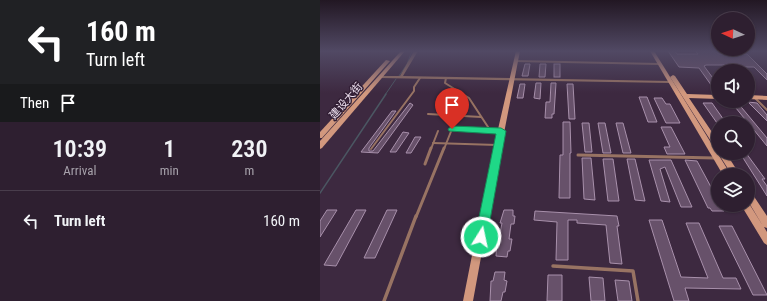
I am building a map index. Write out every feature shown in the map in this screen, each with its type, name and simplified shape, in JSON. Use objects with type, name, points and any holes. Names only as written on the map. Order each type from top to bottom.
[{"type":"street","name":"建设大街","points":[[320,136],[385,65]]},
{"type":"street","name":"建设大街","points":[[320,146],[391,65]]},
{"type":"street","points":[[401,77],[408,65]]},
{"type":"street","points":[[468,301],[514,65]]},
{"type":"street","points":[[661,65],[711,144]]},
{"type":"street","points":[[665,65],[711,135]]},
{"type":"street","points":[[381,77],[671,82]]},
{"type":"street","points":[[686,96],[711,97]]},
{"type":"street","points":[[755,97],[767,98]]},
{"type":"street","points":[[723,160],[730,168]]},
{"type":"street","points":[[755,205],[767,224]]},
{"type":"street","points":[[750,212],[767,240]]},
{"type":"lane","points":[[371,149],[414,91],[414,87],[420,78]]},
{"type":"lane","points":[[446,78],[445,83],[469,98],[490,130]]},
{"type":"lane","points":[[755,97],[767,110]]},
{"type":"lane","points":[[428,114],[481,117]]},
{"type":"lane","points":[[384,301],[452,129],[501,131]]},
{"type":"lane","points":[[425,164],[438,131]]},
{"type":"lane","points":[[434,143],[498,145]]},
{"type":"lane","points":[[578,155],[711,156]]},
{"type":"lane","points":[[553,266],[633,271],[638,301]]},
{"type":"building","points":[[525,65],[530,65],[528,76],[522,76]]},
{"type":"building","points":[[540,65],[546,65],[545,77],[539,77]]},
{"type":"building","points":[[554,65],[560,65],[560,77],[554,77]]},
{"type":"building","points":[[678,65],[706,65],[704,66],[711,76],[711,85],[699,68],[679,67]]},
{"type":"building","points":[[755,65],[758,65],[767,74],[767,80],[755,68]]},
{"type":"building","points":[[536,83],[541,83],[540,99],[534,98]]},
{"type":"building","points":[[551,83],[556,83],[554,114],[552,114],[552,118],[545,118],[546,102],[550,102]]},
{"type":"building","points":[[520,84],[525,84],[523,98],[517,98]]},
{"type":"building","points":[[567,84],[573,84],[575,119],[569,119]]},
{"type":"building","points":[[639,97],[647,97],[657,122],[648,122]]},
{"type":"building","points":[[654,98],[662,98],[666,104],[670,104],[680,123],[666,123]]},
{"type":"building","points":[[410,103],[413,105],[378,153],[361,152],[392,111],[396,111],[369,148],[369,151],[373,151]]},
{"type":"building","points":[[703,103],[711,103],[711,108],[716,108],[721,116],[712,116]]},
{"type":"building","points":[[755,103],[757,103],[767,115],[767,121],[754,108]]},
{"type":"building","points":[[736,108],[742,108],[749,116],[742,116]]},
{"type":"building","points":[[563,122],[570,122],[570,198],[559,198],[560,155],[563,155]]},
{"type":"building","points":[[582,123],[589,123],[592,152],[585,152]]},
{"type":"building","points":[[598,123],[605,123],[611,153],[603,153]]},
{"type":"building","points":[[616,123],[623,123],[631,153],[623,153]]},
{"type":"building","points":[[755,124],[767,138],[767,146],[755,131]]},
{"type":"building","points":[[661,127],[671,127],[685,154],[667,154],[664,147],[670,147]]},
{"type":"building","points":[[403,132],[409,133],[396,152],[390,152]]},
{"type":"building","points":[[415,137],[421,137],[411,153],[406,153]]},
{"type":"building","points":[[582,158],[591,158],[595,200],[584,199]]},
{"type":"building","points":[[603,159],[613,159],[619,201],[608,201]]},
{"type":"building","points":[[627,159],[635,159],[645,201],[635,200]]},
{"type":"building","points":[[649,160],[671,160],[692,207],[681,207],[665,167],[660,169],[670,202],[661,201]]},
{"type":"building","points":[[685,160],[697,161],[711,187],[711,210],[708,208]]},
{"type":"building","points":[[744,160],[751,160],[765,179],[762,179],[767,186],[767,196],[755,177],[755,168],[749,168]]},
{"type":"building","points":[[327,210],[337,210],[320,237],[320,221]]},
{"type":"building","points":[[356,210],[366,210],[336,266],[324,265]]},
{"type":"building","points":[[387,210],[397,210],[375,258],[364,258]]},
{"type":"building","points":[[504,210],[513,210],[513,216],[515,216],[514,224],[511,224],[509,239],[512,239],[510,251],[508,251],[507,257],[496,256],[497,239],[499,239],[502,223],[500,223]]},
{"type":"building","points":[[535,211],[617,216],[622,264],[610,263],[606,225],[577,223],[577,220],[568,220],[568,260],[556,260],[557,222],[534,220]]},
{"type":"building","points":[[649,220],[662,220],[681,277],[708,278],[686,223],[699,223],[723,278],[736,278],[741,289],[685,288],[689,301],[674,301]]},
{"type":"building","points":[[719,226],[732,226],[767,295],[753,295]]},
{"type":"building","points":[[495,272],[505,272],[504,280],[507,281],[505,292],[503,292],[501,301],[490,301],[491,281],[493,281]]},
{"type":"building","points":[[548,275],[562,275],[562,301],[547,301]]},
{"type":"building","points":[[589,277],[603,278],[605,301],[591,301]]},
{"type":"building","points":[[615,280],[629,281],[632,301],[618,301]]},
{"type":"waterway","points":[[399,76],[406,65]]},
{"type":"waterway","points":[[385,95],[396,79]]},
{"type":"waterway","points":[[320,193],[386,94]]},
{"type":"route","points":[[452,129],[501,131],[481,237]]}]
